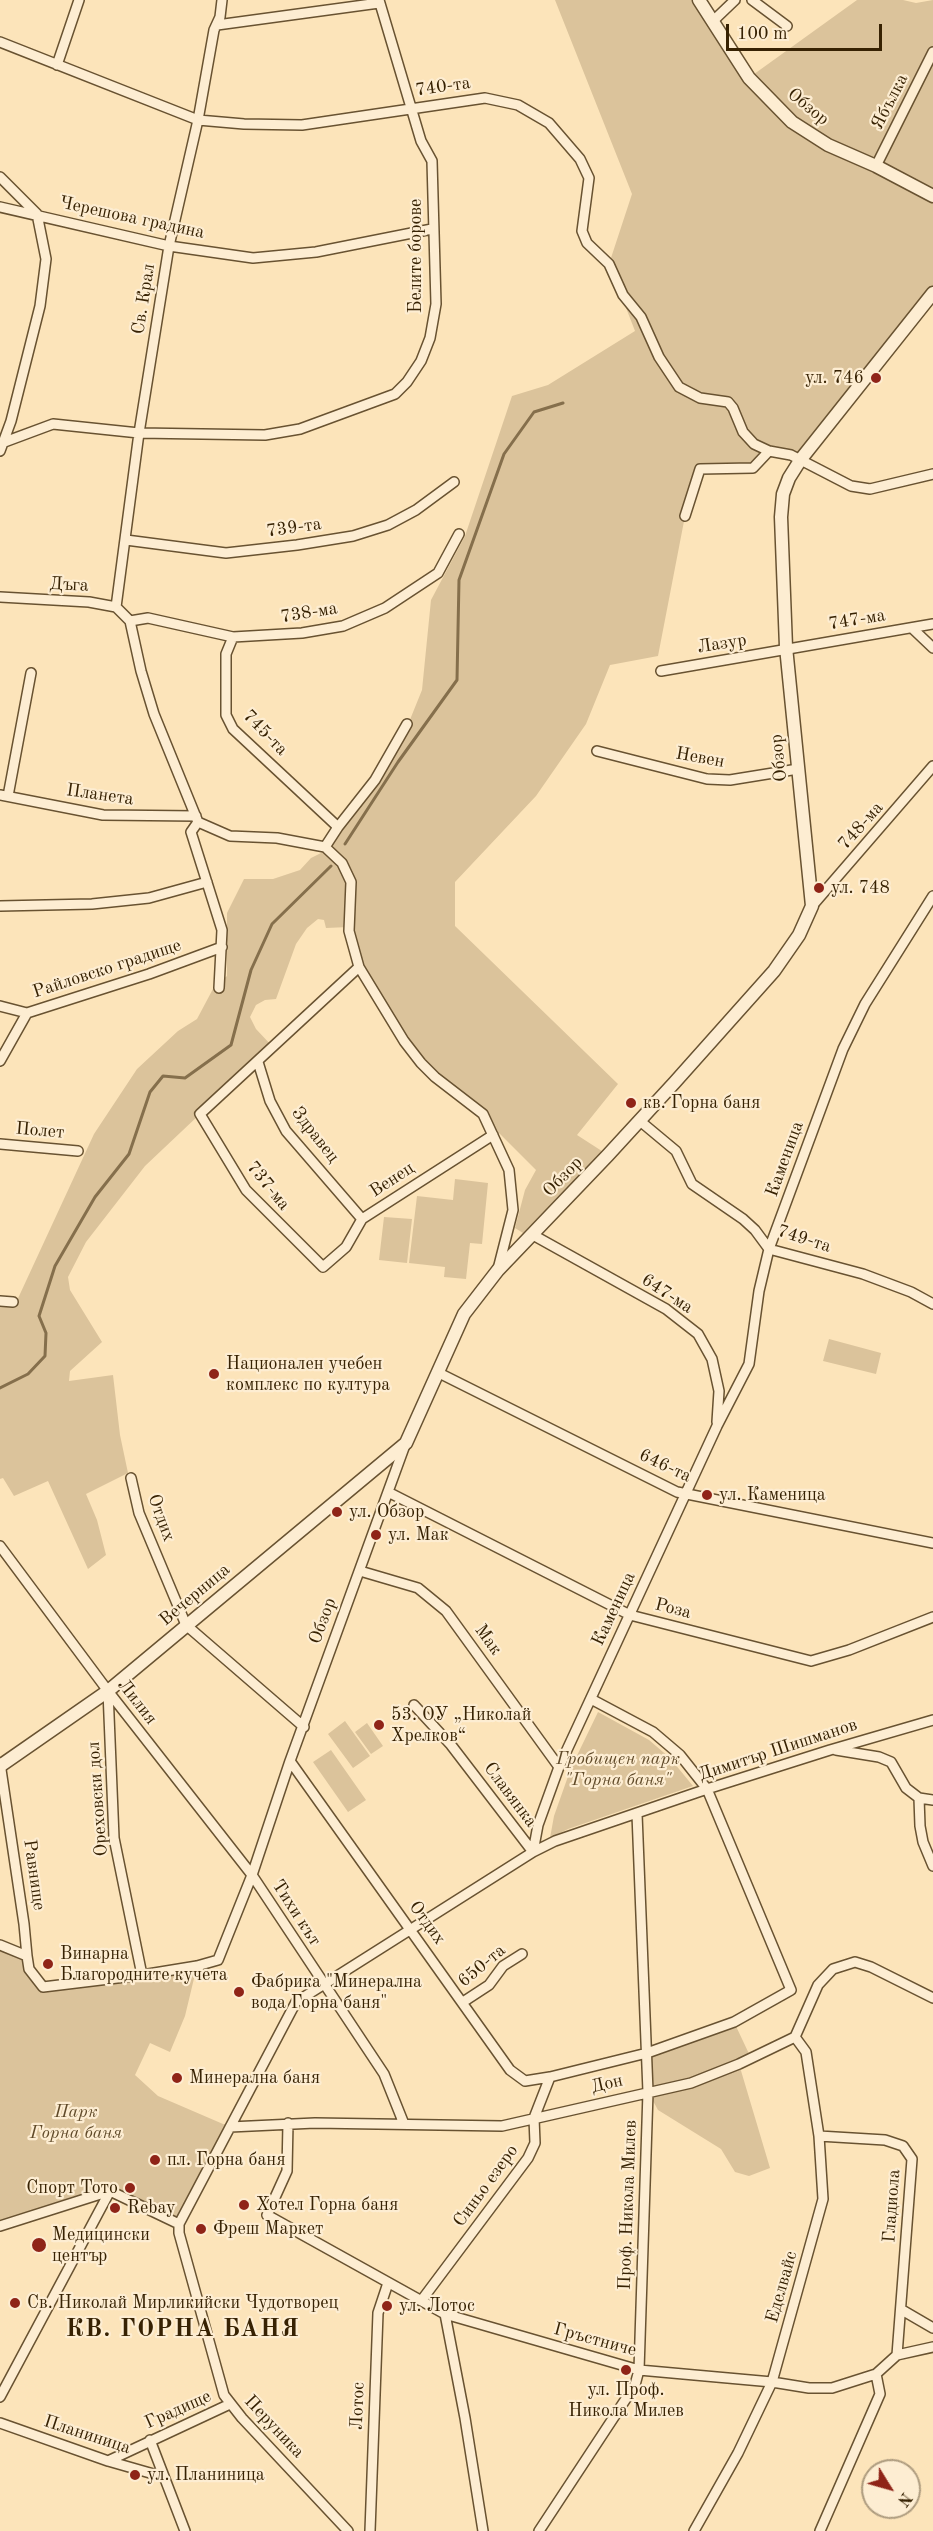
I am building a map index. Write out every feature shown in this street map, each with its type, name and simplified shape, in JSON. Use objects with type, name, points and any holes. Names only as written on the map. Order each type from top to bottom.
[{"type":"street","points":[[57,65],[79,0]]},
{"type":"street","name":"Св. Крал","points":[[116,607],[139,433],[169,246],[198,120],[214,30],[222,0]]},
{"type":"street","name":"Обзор","points":[[699,0],[749,78],[792,122],[828,145],[876,166],[933,196]]},
{"type":"street","points":[[712,22],[735,0]]},
{"type":"street","points":[[752,0],[788,26]]},
{"type":"street","points":[[217,25],[379,2]]},
{"type":"street","name":"Белите борове","points":[[1,447],[53,424],[139,433],[265,435],[300,429],[395,394],[406,382],[421,361],[430,338],[436,304],[432,229],[432,161],[421,141],[379,2]]},
{"type":"street","name":"740-та","points":[[0,42],[198,120],[302,125],[485,98],[518,105],[549,123],[580,159],[589,178],[582,231],[587,243],[609,264],[623,295],[642,317],[664,364],[679,387],[700,398],[728,402],[749,440],[769,451],[791,454],[812,467],[860,488],[870,489],[933,474]]},
{"type":"street","name":"Ябълка","points":[[876,166],[933,52]]},
{"type":"street","points":[[0,177],[37,214],[46,260],[40,306],[11,421],[1,447]]},
{"type":"street","name":"Черешова градина","points":[[0,207],[169,246],[253,258],[316,252],[432,229]]},
{"type":"street","name":"Обзор","points":[[43,1988],[142,1975],[197,1966],[218,1960],[252,1875],[290,1761],[406,1443],[464,1314],[498,1270],[640,1121],[774,971],[799,935],[812,906],[786,647],[781,517],[783,494],[789,478],[801,459],[933,293]]},
{"type":"street","points":[[685,516],[700,469],[753,468],[769,451]]},
{"type":"street","name":"739-та","points":[[126,540],[226,553],[353,536],[388,525],[416,510],[454,482]]},
{"type":"street","name":"738-ма","points":[[130,621],[148,618],[233,638],[302,633],[343,626],[374,612],[438,573],[459,534]]},
{"type":"street","name":"Дъга","points":[[0,597],[89,602],[116,607]]},
{"type":"street","points":[[116,607],[130,621],[141,671],[154,714],[197,819],[230,836],[277,838],[326,847],[342,863],[351,882],[349,931],[359,968],[404,1041],[422,1063],[435,1077],[483,1114],[509,1170],[513,1210],[498,1270]]},
{"type":"street","name":"747-ма","points":[[786,647],[933,624]]},
{"type":"street","points":[[912,628],[933,648]]},
{"type":"street","name":"745-та","points":[[233,638],[226,654],[226,715],[234,729],[338,827]]},
{"type":"street","name":"Лазур","points":[[661,670],[770,653],[786,647]]},
{"type":"street","points":[[4,795],[31,673]]},
{"type":"street","points":[[326,847],[338,827],[375,780],[407,724]]},
{"type":"street","name":"Невен","points":[[597,751],[707,779],[730,780],[798,769]]},
{"type":"street","name":"748-ма","points":[[812,906],[933,766]]},
{"type":"street","name":"Планета","points":[[4,795],[103,815],[197,819]]},
{"type":"street","points":[[197,819],[191,832],[222,930],[219,988]]},
{"type":"street","points":[[0,906],[92,904],[149,898],[207,882]]},
{"type":"street","name":"Каменица","points":[[533,1852],[538,1826],[559,1767],[717,1426],[749,1364],[759,1291],[769,1249],[843,1049],[865,1004],[933,896]]},
{"type":"street","name":"Райловско градище","points":[[0,1006],[27,1013],[149,975],[222,947]]},
{"type":"street","points":[[258,1062],[359,968]]},
{"type":"street","points":[[0,1060],[27,1013]]},
{"type":"street","name":"737-ма","points":[[258,1062],[200,1114],[246,1190],[323,1267]]},
{"type":"street","name":"Здравец","points":[[258,1062],[270,1101],[286,1131],[362,1219]]},
{"type":"street","name":"749-та","points":[[640,1121],[676,1151],[692,1184],[755,1230],[769,1249],[863,1274],[911,1292],[933,1304]]},
{"type":"street","name":"Венец","points":[[323,1267],[346,1247],[362,1219],[493,1135]]},
{"type":"street","name":"Полет","points":[[0,1144],[78,1151]]},
{"type":"street","name":"647-ма","points":[[533,1235],[666,1309],[698,1334],[712,1359],[719,1391],[717,1426]]},
{"type":"street","points":[[0,1301],[13,1302]]},
{"type":"street","name":"646-та","points":[[436,1372],[685,1495],[933,1543]]},
{"type":"street","name":"Вечерница","points":[[0,1765],[108,1691],[406,1443]]},
{"type":"street","name":"Отдих","points":[[131,1478],[139,1513],[186,1625],[304,1727]]},
{"type":"street","name":"Роза","points":[[388,1492],[630,1615],[811,1661],[849,1650],[933,1617]]},
{"type":"street","name":"Лилия","points":[[0,1546],[108,1691],[252,1875]]},
{"type":"street","name":"Мак","points":[[360,1571],[418,1588],[446,1611],[559,1767]]},
{"type":"street","name":"Ореховски дол","points":[[108,1691],[114,1838],[142,1975]]},
{"type":"street","points":[[591,1699],[653,1732],[680,1755],[706,1790]]},
{"type":"street","name":"Славянка","points":[[414,1705],[451,1745],[533,1852]]},
{"type":"street","name":"Димитър Шишманов","points":[[533,1852],[555,1841],[706,1790],[933,1720]]},
{"type":"street","points":[[830,1750],[879,1757],[891,1762],[906,1788],[919,1798],[933,1800]]},
{"type":"street","name":"Отдих","points":[[290,1761],[464,2002],[510,2070],[525,2081],[550,2078]]},
{"type":"street","name":"Равнище","points":[[0,1765],[29,1969],[43,1988]]},
{"type":"street","name":"Дон","points":[[550,2078],[647,2054],[734,2022],[791,1990],[706,1790]]},
{"type":"street","points":[[919,1798],[923,1842],[933,1866]]},
{"type":"street","name":"Проф. Никола Милев","points":[[539,2531],[635,2385],[639,2370],[648,2092],[637,1814]]},
{"type":"street","points":[[0,2226],[110,2191],[179,2224],[296,2002],[533,1852]]},
{"type":"street","name":"Тихи кът","points":[[252,1875],[384,2074],[404,2124]]},
{"type":"street","points":[[0,1945],[27,1956]]},
{"type":"street","name":"650-та","points":[[464,2002],[489,1985],[503,1966],[522,1954]]},
{"type":"street","points":[[795,2037],[818,1986],[833,1969],[855,1962],[871,1967],[933,1998]]},
{"type":"street","name":"Дон","points":[[230,2127],[288,2123],[502,2126],[691,2083],[795,2037]]},
{"type":"street","name":"Еделвайс","points":[[694,2531],[738,2453],[772,2382],[823,2199],[819,2136],[806,2052],[795,2037]]},
{"type":"street","name":"Синьо езеро","points":[[421,2301],[528,2158],[535,2143],[534,2118],[550,2078]]},
{"type":"street","name":"Гръстниче","points":[[288,2123],[287,2171],[267,2215],[445,2314],[639,2370],[772,2382],[809,2388],[831,2388],[876,2373],[897,2355],[933,2347]]},
{"type":"street","name":"Гладиола","points":[[819,2136],[885,2140],[903,2146],[912,2159],[897,2355]]},
{"type":"street","points":[[0,2397],[110,2191]]},
{"type":"street","name":"Перуника","points":[[179,2224],[179,2233],[224,2395],[348,2531]]},
{"type":"street","name":"Лотос","points":[[370,2531],[378,2313],[388,2283]]},
{"type":"street","points":[[902,2310],[933,2328]]},
{"type":"street","points":[[445,2314],[483,2531]]},
{"type":"street","points":[[820,2531],[880,2394],[876,2373]]},
{"type":"street","name":"Градище","points":[[108,2461],[230,2404]]},
{"type":"street","name":"Планиница","points":[[0,2423],[108,2461],[164,2477]]},
{"type":"street","name":"Планиница","points":[[150,2440],[185,2531]]},
{"type":"green space","points":[[555,0],[699,0],[750,77],[857,0],[903,0],[916,3],[933,0],[933,293],[801,459],[769,451],[753,468],[700,470],[685,516],[658,656],[610,665],[586,724],[536,796],[455,882],[455,926],[618,1084],[577,1135],[608,1155],[564,1191],[523,1233],[515,1228],[525,1190],[536,1170],[498,1132],[487,1111],[417,1056],[359,967],[349,927],[326,928],[324,920],[318,919],[307,928],[296,944],[276,999],[265,1000],[256,1005],[250,1017],[256,1029],[272,1046],[145,1166],[86,1242],[68,1277],[70,1290],[102,1342],[70,1371],[69,1381],[113,1375],[120,1435],[128,1473],[86,1494],[97,1520],[106,1555],[88,1569],[48,1481],[14,1496],[3,1478],[0,1479],[0,1306],[14,1307],[94,1134],[137,1069],[178,1031],[197,1019],[214,987],[227,976],[227,913],[244,879],[273,879],[300,870],[311,858],[323,852],[339,863],[345,875],[349,885],[350,911],[351,882],[342,863],[325,847],[375,780],[405,732],[422,690],[431,600],[465,536],[512,396],[548,385],[635,331],[609,264],[632,194]]},
{"type":"green space","points":[[455,1179],[488,1183],[482,1244],[470,1243],[466,1279],[444,1277],[445,1267],[409,1263],[417,1196],[453,1200]]},
{"type":"green space","points":[[384,1217],[412,1219],[407,1263],[379,1260]]},
{"type":"green space","points":[[829,1339],[881,1353],[876,1374],[823,1361]]},
{"type":"green space","name":"Гробищен парк \"Горна баня\"","points":[[598,1712],[649,1740],[670,1758],[693,1786],[568,1829],[550,1838],[554,1816],[571,1768]]},
{"type":"green space","points":[[345,1721],[370,1756],[353,1768],[328,1734]]},
{"type":"green space","points":[[367,1723],[383,1746],[371,1754],[355,1732]]},
{"type":"green space","points":[[331,1750],[366,1800],[348,1812],[313,1762]]},
{"type":"green space","name":"Парк Горна баня","points":[[0,1947],[27,1956],[43,1987],[197,1966],[185,2016],[170,2052],[150,2043],[135,2075],[158,2096],[230,2127],[179,2224],[110,2191],[0,2226]]},
{"type":"green space","points":[[734,2022],[751,2058],[739,2064],[770,2168],[749,2176],[735,2172],[721,2149],[658,2110],[648,2092],[647,2053]]},
{"type":"waterway","points":[[345,844],[398,762],[457,680],[459,580],[504,454],[534,412],[563,403]]},
{"type":"waterway","points":[[0,1388],[28,1374],[45,1356],[46,1333],[39,1316],[55,1266],[95,1197],[129,1154],[150,1092],[163,1076],[185,1078],[231,1045],[251,970],[272,924],[331,866]]},
{"type":"place","name":"ул. 746","points":[[876,378]]},
{"type":"place","name":"ул. 748","points":[[819,888]]},
{"type":"place","name":"кв. Горна баня","points":[[631,1103]]},
{"type":"place","name":"Национален учебен комплекс по култура","points":[[214,1374]]},
{"type":"place","name":"ул. Каменица","points":[[707,1495]]},
{"type":"place","name":"ул. Обзор","points":[[337,1512]]},
{"type":"place","name":"ул. Мак","points":[[376,1535]]},
{"type":"place","name":"53. ОУ „Николай Хрелков“","points":[[379,1725]]},
{"type":"place","name":"Винарна Благородните кучета","points":[[48,1964]]},
{"type":"place","name":"Фабрика \"Минерална вода Горна баня\"","points":[[239,1992]]},
{"type":"place","name":"Минерална баня","points":[[177,2078]]},
{"type":"place","name":"пл. Горна баня","points":[[155,2160]]},
{"type":"place","name":"Спорт Тото","points":[[130,2188]]},
{"type":"place","name":"Хотел Горна баня","points":[[244,2205]]},
{"type":"place","name":"Rebay","points":[[115,2208]]},
{"type":"place","name":"Фреш Маркет","points":[[201,2229]]},
{"type":"place","name":"Медицински център","points":[[39,2245]]},
{"type":"place","name":"Св. Николай Мирликийски Чудотворец","points":[[15,2303]]},
{"type":"place","name":"ул. Лотос","points":[[387,2306]]},
{"type":"place","name":"ул. Проф. Никола Милев","points":[[626,2370]]},
{"type":"place","name":"ул. Планиница","points":[[135,2475]]},
{"type":"district","name":"КВ. ГОРНА БАНЯ","points":[[183,2330]]}]
